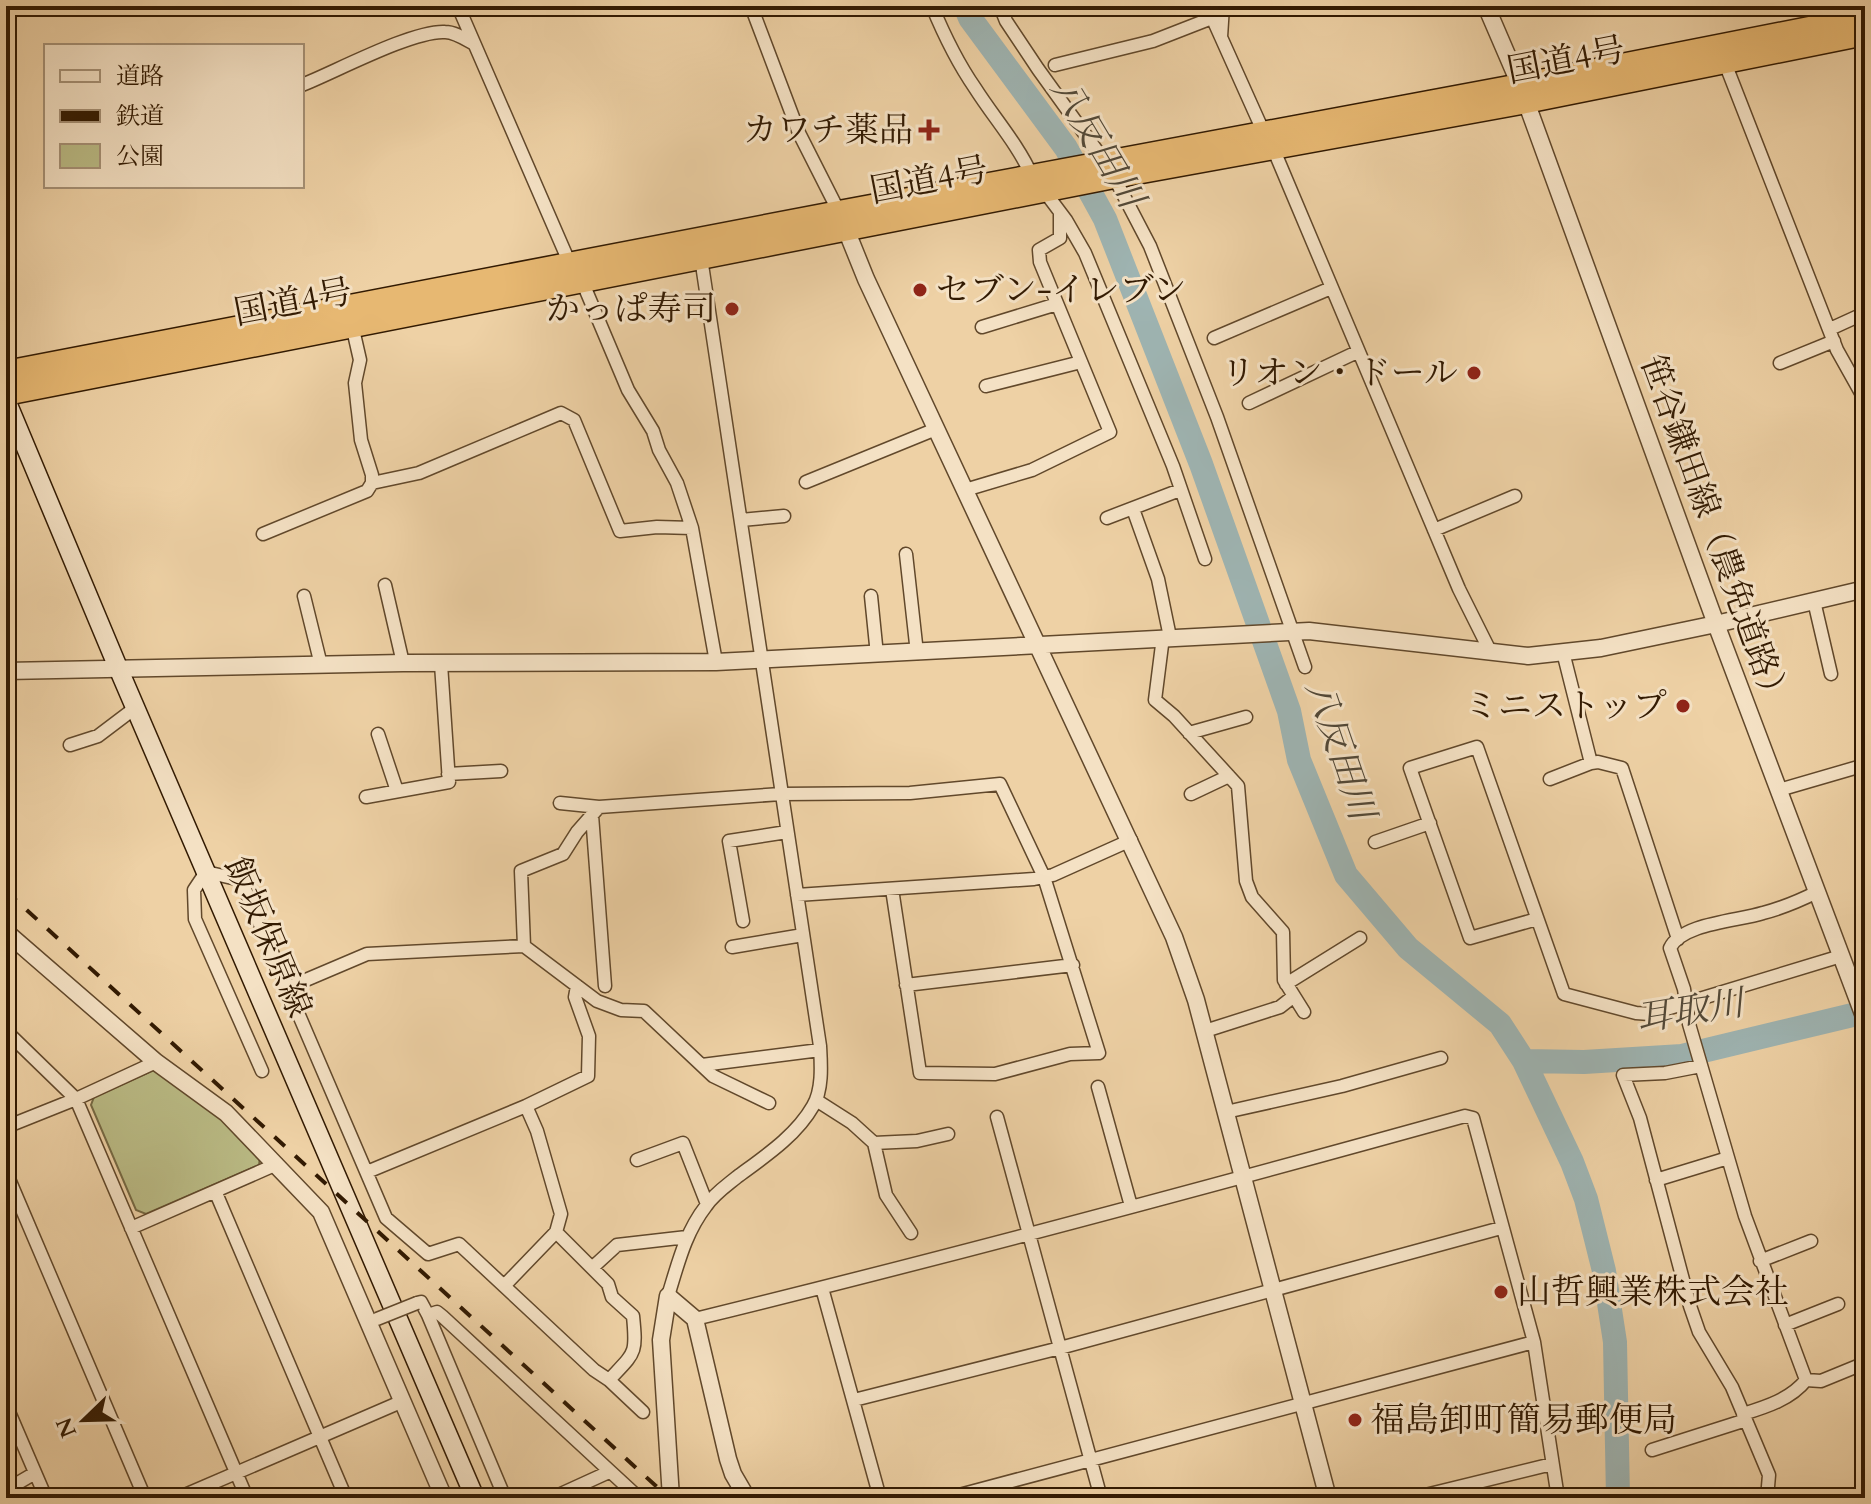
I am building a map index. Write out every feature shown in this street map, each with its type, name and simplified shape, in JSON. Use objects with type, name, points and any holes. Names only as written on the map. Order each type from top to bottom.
[{"type":"highway","name":"国道4号","points":[[1523,94],[1865,17]]},
{"type":"highway","name":"国道4号","points":[[6,372],[576,273],[1106,170],[1523,94],[1725,63],[1865,34]]},
{"type":"highway","name":"国道4号","points":[[6,397],[352,325],[576,273],[701,258],[843,222]]},
{"type":"main road","name":"飯坂保原線","points":[[6,397],[135,708],[475,1498]]},
{"type":"street","points":[[458,6],[628,390],[653,431],[659,450],[677,483],[692,528],[716,662]]},
{"type":"street","points":[[752,6],[799,133],[828,186],[936,429],[1174,937],[1205,1031],[1328,1498]]},
{"type":"street","points":[[932,6],[951,50],[975,89],[1043,183],[1085,253],[1173,466],[1205,559]]},
{"type":"street","points":[[1000,6],[1006,21],[1106,170],[1150,246],[1217,417],[1290,632],[1305,667]]},
{"type":"street","points":[[1221,37],[1223,6]]},
{"type":"street","name":"笹谷鎌田線（農免道路）","points":[[1486,6],[1523,94],[1716,624],[1865,1019]]},
{"type":"street","points":[[1055,65],[1153,41],[1210,12],[1459,589],[1491,653]]},
{"type":"street","points":[[304,84],[364,57],[428,34],[449,32],[474,44]]},
{"type":"street","points":[[1725,63],[1832,335],[1865,400]]},
{"type":"street","points":[[965,490],[1032,470],[1110,432],[1040,262],[1039,250],[1060,238],[1060,213]]},
{"type":"street","points":[[671,1494],[661,1340],[668,1296],[687,1237],[717,1193],[792,1133],[816,1100],[820,1050],[701,258]]},
{"type":"street","points":[[1214,338],[1331,288]]},
{"type":"street","points":[[982,327],[1057,304]]},
{"type":"street","points":[[1780,363],[1865,313]]},
{"type":"street","points":[[352,325],[360,360],[355,383],[361,440],[372,483]]},
{"type":"street","points":[[1249,403],[1357,352]]},
{"type":"street","points":[[986,386],[1081,362]]},
{"type":"street","points":[[263,534],[367,491],[372,483],[419,473],[561,413],[574,420],[620,531],[657,527],[692,528]]},
{"type":"street","points":[[806,482],[936,429]]},
{"type":"street","points":[[1107,518],[1180,490]]},
{"type":"street","points":[[1434,530],[1515,496]]},
{"type":"street","points":[[1133,509],[1158,579],[1166,637],[1155,700],[1238,786],[1246,881],[1252,897],[1283,932],[1282,969],[1286,984],[1304,1012]]},
{"type":"street","points":[[741,520],[784,516]]},
{"type":"street","points":[[906,554],[917,653]]},
{"type":"street","points":[[385,585],[403,663]]},
{"type":"street","points":[[6,671],[403,663],[716,662],[1309,631],[1528,656],[1601,648],[1865,589]]},
{"type":"street","points":[[304,596],[321,665]]},
{"type":"street","points":[[871,596],[877,655]]},
{"type":"street","points":[[1814,601],[1831,674]]},
{"type":"street","points":[[1563,652],[1591,763]]},
{"type":"street","points":[[366,797],[449,782],[441,664]]},
{"type":"street","points":[[70,745],[98,736],[135,708]]},
{"type":"street","points":[[1189,733],[1246,717]]},
{"type":"street","points":[[378,734],[397,791]]},
{"type":"street","points":[[1537,919],[1470,938],[1410,768],[1477,747],[1564,994],[1650,1014],[1841,956]]},
{"type":"street","points":[[1550,779],[1591,763],[1622,768],[1678,939]]},
{"type":"street","points":[[1779,790],[1865,765]]},
{"type":"street","points":[[448,774],[501,771]]},
{"type":"street","points":[[1191,794],[1229,776]]},
{"type":"street","points":[[560,803],[596,811],[781,794],[910,793],[1000,784],[1044,877],[1099,1053],[1070,1054],[995,1074],[920,1073],[892,889]]},
{"type":"street","points":[[524,946],[521,871],[563,854],[596,811]]},
{"type":"street","points":[[596,811],[605,986]]},
{"type":"street","points":[[1375,842],[1430,823]]},
{"type":"street","points":[[743,921],[729,841],[787,832]]},
{"type":"street","points":[[797,895],[1044,877],[1131,840]]},
{"type":"street","points":[[262,1071],[195,919],[194,890],[206,872],[241,880],[386,1218],[428,1254],[459,1244],[643,1412]]},
{"type":"street","points":[[1806,1380],[1760,1261],[1700,1063],[1670,948],[1678,939],[1718,922],[1789,906],[1817,892]]},
{"type":"street","points":[[6,932],[156,1062],[226,1113],[321,1212],[373,1320],[444,1498]]},
{"type":"street","points":[[732,947],[803,935]]},
{"type":"street","points":[[1286,984],[1360,938]]},
{"type":"street","points":[[287,988],[367,954],[524,946],[597,1001],[621,1010],[644,1011],[725,1084],[769,1103]]},
{"type":"street","points":[[906,985],[1073,965]]},
{"type":"street","points":[[367,1172],[526,1106],[588,1076],[589,1036],[575,997],[577,986]]},
{"type":"street","points":[[1205,1031],[1280,1007],[1294,996]]},
{"type":"street","points":[[6,1031],[76,1099],[247,1498]]},
{"type":"street","points":[[702,1065],[820,1050]]},
{"type":"street","points":[[1226,1112],[1342,1086],[1441,1058]]},
{"type":"street","points":[[6,1127],[156,1062]]},
{"type":"street","points":[[1700,1063],[1665,1073],[1623,1075],[1640,1118],[1690,1306],[1699,1332],[1732,1387],[1769,1475],[1767,1498]]},
{"type":"street","points":[[1098,1087],[1131,1206]]},
{"type":"street","points":[[816,1100],[852,1123],[874,1143],[886,1195],[911,1233]]},
{"type":"street","points":[[504,1286],[556,1232],[561,1214],[537,1131],[526,1106]]},
{"type":"street","points":[[695,1319],[1465,1116],[1473,1118],[1534,1342],[1558,1498]]},
{"type":"street","points":[[997,1117],[1101,1498]]},
{"type":"street","points":[[874,1143],[917,1141],[948,1134]]},
{"type":"street","points":[[637,1160],[683,1143],[707,1204]]},
{"type":"street","points":[[1656,1180],[1728,1158]]},
{"type":"street","points":[[131,1228],[277,1164]]},
{"type":"street","points":[[6,1172],[145,1498]]},
{"type":"street","points":[[216,1193],[346,1498]]},
{"type":"street","points":[[854,1400],[1060,1348],[1501,1228]]},
{"type":"street","points":[[556,1232],[608,1284],[612,1297],[633,1316],[634,1354],[609,1380]]},
{"type":"street","points":[[592,1268],[617,1245],[687,1237]]},
{"type":"street","points":[[1760,1261],[1811,1241]]},
{"type":"street","points":[[822,1288],[880,1498]]},
{"type":"street","points":[[668,1296],[695,1319],[728,1459],[747,1498]]},
{"type":"street","points":[[373,1320],[421,1302],[505,1498]]},
{"type":"street","points":[[1785,1325],[1838,1304]]},
{"type":"street","points":[[428,1315],[437,1312],[442,1316],[639,1498]]},
{"type":"street","points":[[948,1498],[1534,1342]]},
{"type":"street","points":[[1806,1380],[1821,1381],[1865,1363]]},
{"type":"street","points":[[1652,1450],[1778,1402],[1801,1387],[1806,1380]]},
{"type":"street","points":[[178,1498],[403,1401]]},
{"type":"street","points":[[6,1405],[46,1498]]},
{"type":"street","points":[[1413,1498],[1552,1464]]},
{"type":"street","points":[[552,1498],[609,1472]]},
{"type":"street","points":[[6,1490],[35,1473]]},
{"type":"green space","points":[[156,1069],[228,1123],[260,1157],[259,1165],[146,1214],[136,1210],[91,1105],[94,1097]]},
{"type":"waterway","name":"八反田川","points":[[965,6],[970,18],[1066,148],[1105,219],[1201,464],[1289,711],[1299,760],[1346,875],[1408,948],[1500,1024],[1524,1061],[1572,1162],[1586,1199],[1604,1271],[1615,1342],[1618,1498]]},
{"type":"waterway","name":"耳取川","points":[[1524,1061],[1584,1062],[1682,1056],[1865,1012]]},
{"type":"railway","points":[[6,891],[669,1498]]},
{"type":"place","name":"カワチ薬品","points":[[929,130]]},
{"type":"place","name":"セブン-イレブン","points":[[920,290]]},
{"type":"place","name":"かっぱ寿司","points":[[732,309]]},
{"type":"place","name":"リオン・ドール","points":[[1474,373]]},
{"type":"place","name":"ミニストップ","points":[[1683,706]]},
{"type":"place","name":"山哲興業株式会社","points":[[1501,1292]]},
{"type":"place","name":"福島卸町簡易郵便局","points":[[1355,1420]]}]
